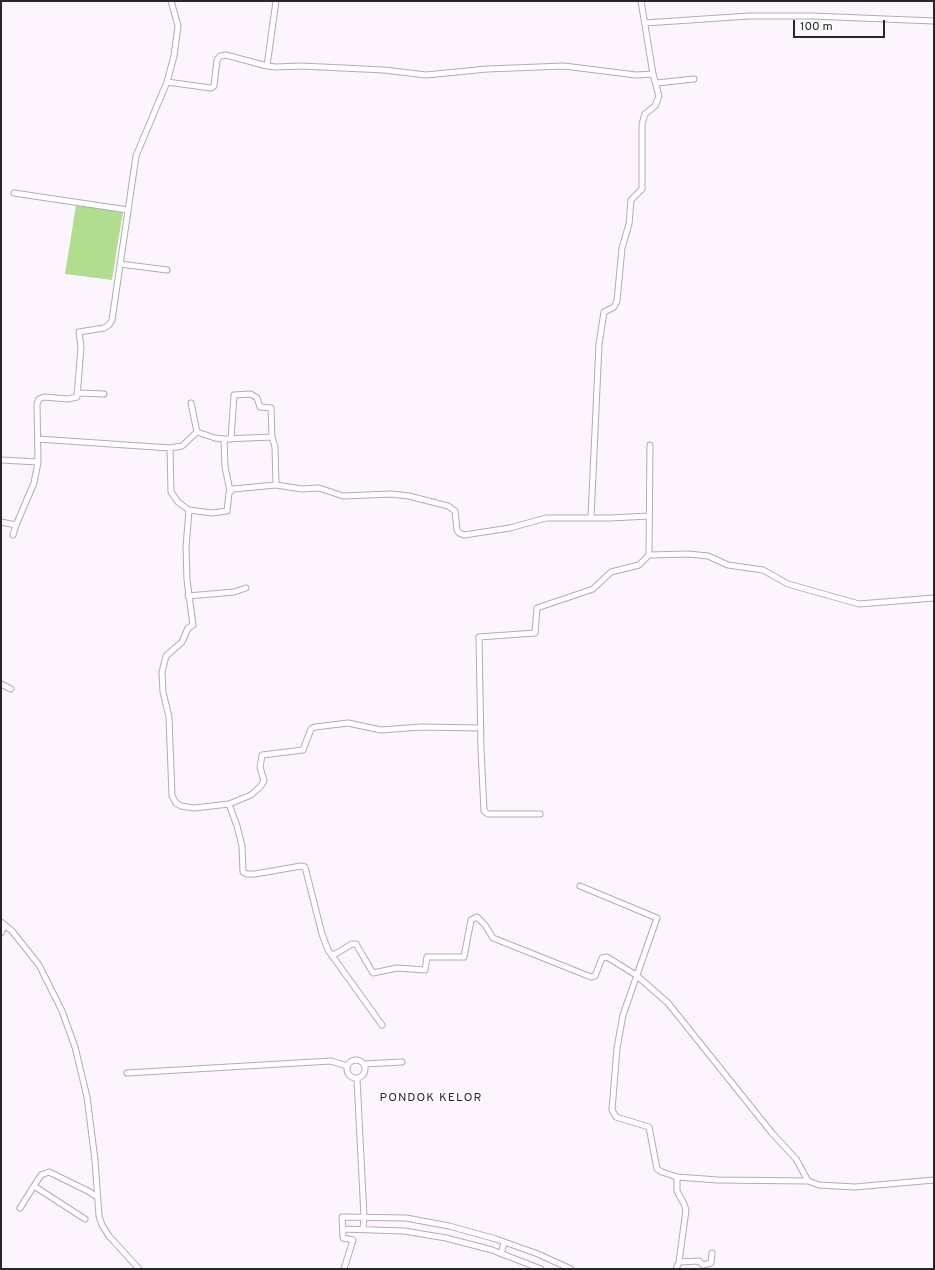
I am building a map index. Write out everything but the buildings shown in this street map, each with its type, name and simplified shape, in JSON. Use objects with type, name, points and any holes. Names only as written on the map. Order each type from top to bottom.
[{"type":"street","points":[[12,535],[34,483],[38,462],[37,404],[39,399],[44,397],[75,398],[79,393],[81,347],[79,332],[104,328],[109,325],[112,320],[136,156],[167,82],[174,56],[178,26],[171,1]]},
{"type":"street","points":[[267,66],[276,1]]},
{"type":"street","points":[[591,517],[599,344],[604,312],[614,307],[617,301],[622,248],[629,224],[631,200],[642,189],[642,124],[647,111],[655,106],[658,100],[657,83],[653,74],[641,1]]},
{"type":"street","points":[[645,23],[749,16],[804,16],[934,21]]},
{"type":"street","points":[[167,82],[210,88],[214,86],[216,64],[220,56],[226,55],[276,68],[301,66],[384,70],[426,75],[487,69],[564,66],[636,75],[653,74]]},
{"type":"street","points":[[657,83],[694,79]]},
{"type":"street","points":[[14,193],[128,210]]},
{"type":"street","points":[[120,264],[167,270]]},
{"type":"street","points":[[79,393],[104,394]]},
{"type":"street","points":[[231,439],[234,395],[251,394],[257,398],[260,407],[271,408],[272,437],[275,448],[276,485]]},
{"type":"street","points":[[191,403],[197,432]]},
{"type":"street","points":[[38,439],[170,448],[182,446],[197,432]]},
{"type":"street","points":[[197,432],[215,438],[224,439],[272,437]]},
{"type":"street","points":[[170,448],[171,492],[178,502],[189,510],[212,513],[227,511],[230,491],[225,467],[224,439]]},
{"type":"street","points":[[649,555],[650,445]]},
{"type":"street","points":[[1,460],[38,462]]},
{"type":"street","points":[[230,491],[233,488],[276,485],[302,489],[319,488],[344,496],[391,494],[409,496],[448,506],[455,511],[457,530],[459,533],[464,535],[510,528],[546,518],[610,518],[649,516]]},
{"type":"street","points":[[189,510],[186,547],[188,596],[193,625],[188,628],[182,642],[166,656],[162,672],[163,692],[169,717],[172,796],[176,803],[182,806],[194,808],[229,804],[251,796],[262,784],[264,778],[260,767],[262,755],[303,750],[311,729],[315,727],[348,723],[378,730],[421,727],[481,728]]},
{"type":"street","points":[[1,522],[16,525]]},
{"type":"street","points":[[540,814],[488,814],[485,812],[479,637],[535,633],[538,608],[593,589],[611,572],[639,565],[649,555],[688,554],[708,556],[728,565],[764,570],[788,584],[859,604],[934,598]]},
{"type":"street","points":[[188,596],[226,593],[246,588]]},
{"type":"street","points":[[1,684],[12,689]]},
{"type":"street","points":[[229,804],[242,846],[243,872],[247,874],[255,874],[301,866],[305,867],[322,934],[332,956],[382,1024]]},
{"type":"street","points":[[580,886],[657,918],[623,1015],[617,1048],[612,1110],[616,1117],[621,1120],[648,1127],[657,1169],[677,1177],[718,1180],[808,1181],[819,1185],[855,1187],[934,1180]]},
{"type":"street","points":[[332,956],[352,944],[356,944],[373,973],[396,968],[424,970],[427,957],[464,957],[471,920],[477,917],[485,925],[493,938],[573,971],[595,977],[600,962],[604,956],[636,975],[668,1003],[772,1132],[796,1159],[808,1181]]},
{"type":"street","points":[[1,933],[3,924]]},
{"type":"street","points":[[3,924],[39,965],[62,1011],[75,1047],[87,1097],[95,1160],[97,1197],[102,1225],[109,1236],[139,1269]]},
{"type":"street","points":[[359,1060],[364,1064],[366,1070],[363,1076],[357,1079],[351,1077],[347,1072],[347,1066],[352,1061],[359,1060]]},
{"type":"street","points":[[127,1073],[331,1061],[347,1066]]},
{"type":"street","points":[[364,1064],[402,1062]]},
{"type":"street","points":[[357,1079],[364,1217],[363,1229]]},
{"type":"street","points":[[20,1208],[41,1175],[49,1172],[97,1197]]},
{"type":"street","points":[[676,1269],[679,1262],[686,1210],[677,1191],[677,1177]]},
{"type":"street","points":[[34,1186],[84,1219]]},
{"type":"street","points":[[344,1269],[352,1240],[343,1238],[342,1217],[406,1218],[449,1226],[504,1242],[571,1269]]},
{"type":"street","points":[[343,1229],[404,1231],[446,1238],[501,1254],[541,1269]]},
{"type":"street","points":[[501,1254],[504,1242]]},
{"type":"street","points":[[679,1262],[699,1261],[703,1265],[711,1264],[712,1253]]},
{"type":"green space","points":[[76,205],[123,211],[112,280],[65,274]]},
{"type":"district","name":"PONDOK KELOR","points":[[431,1099]]}]
